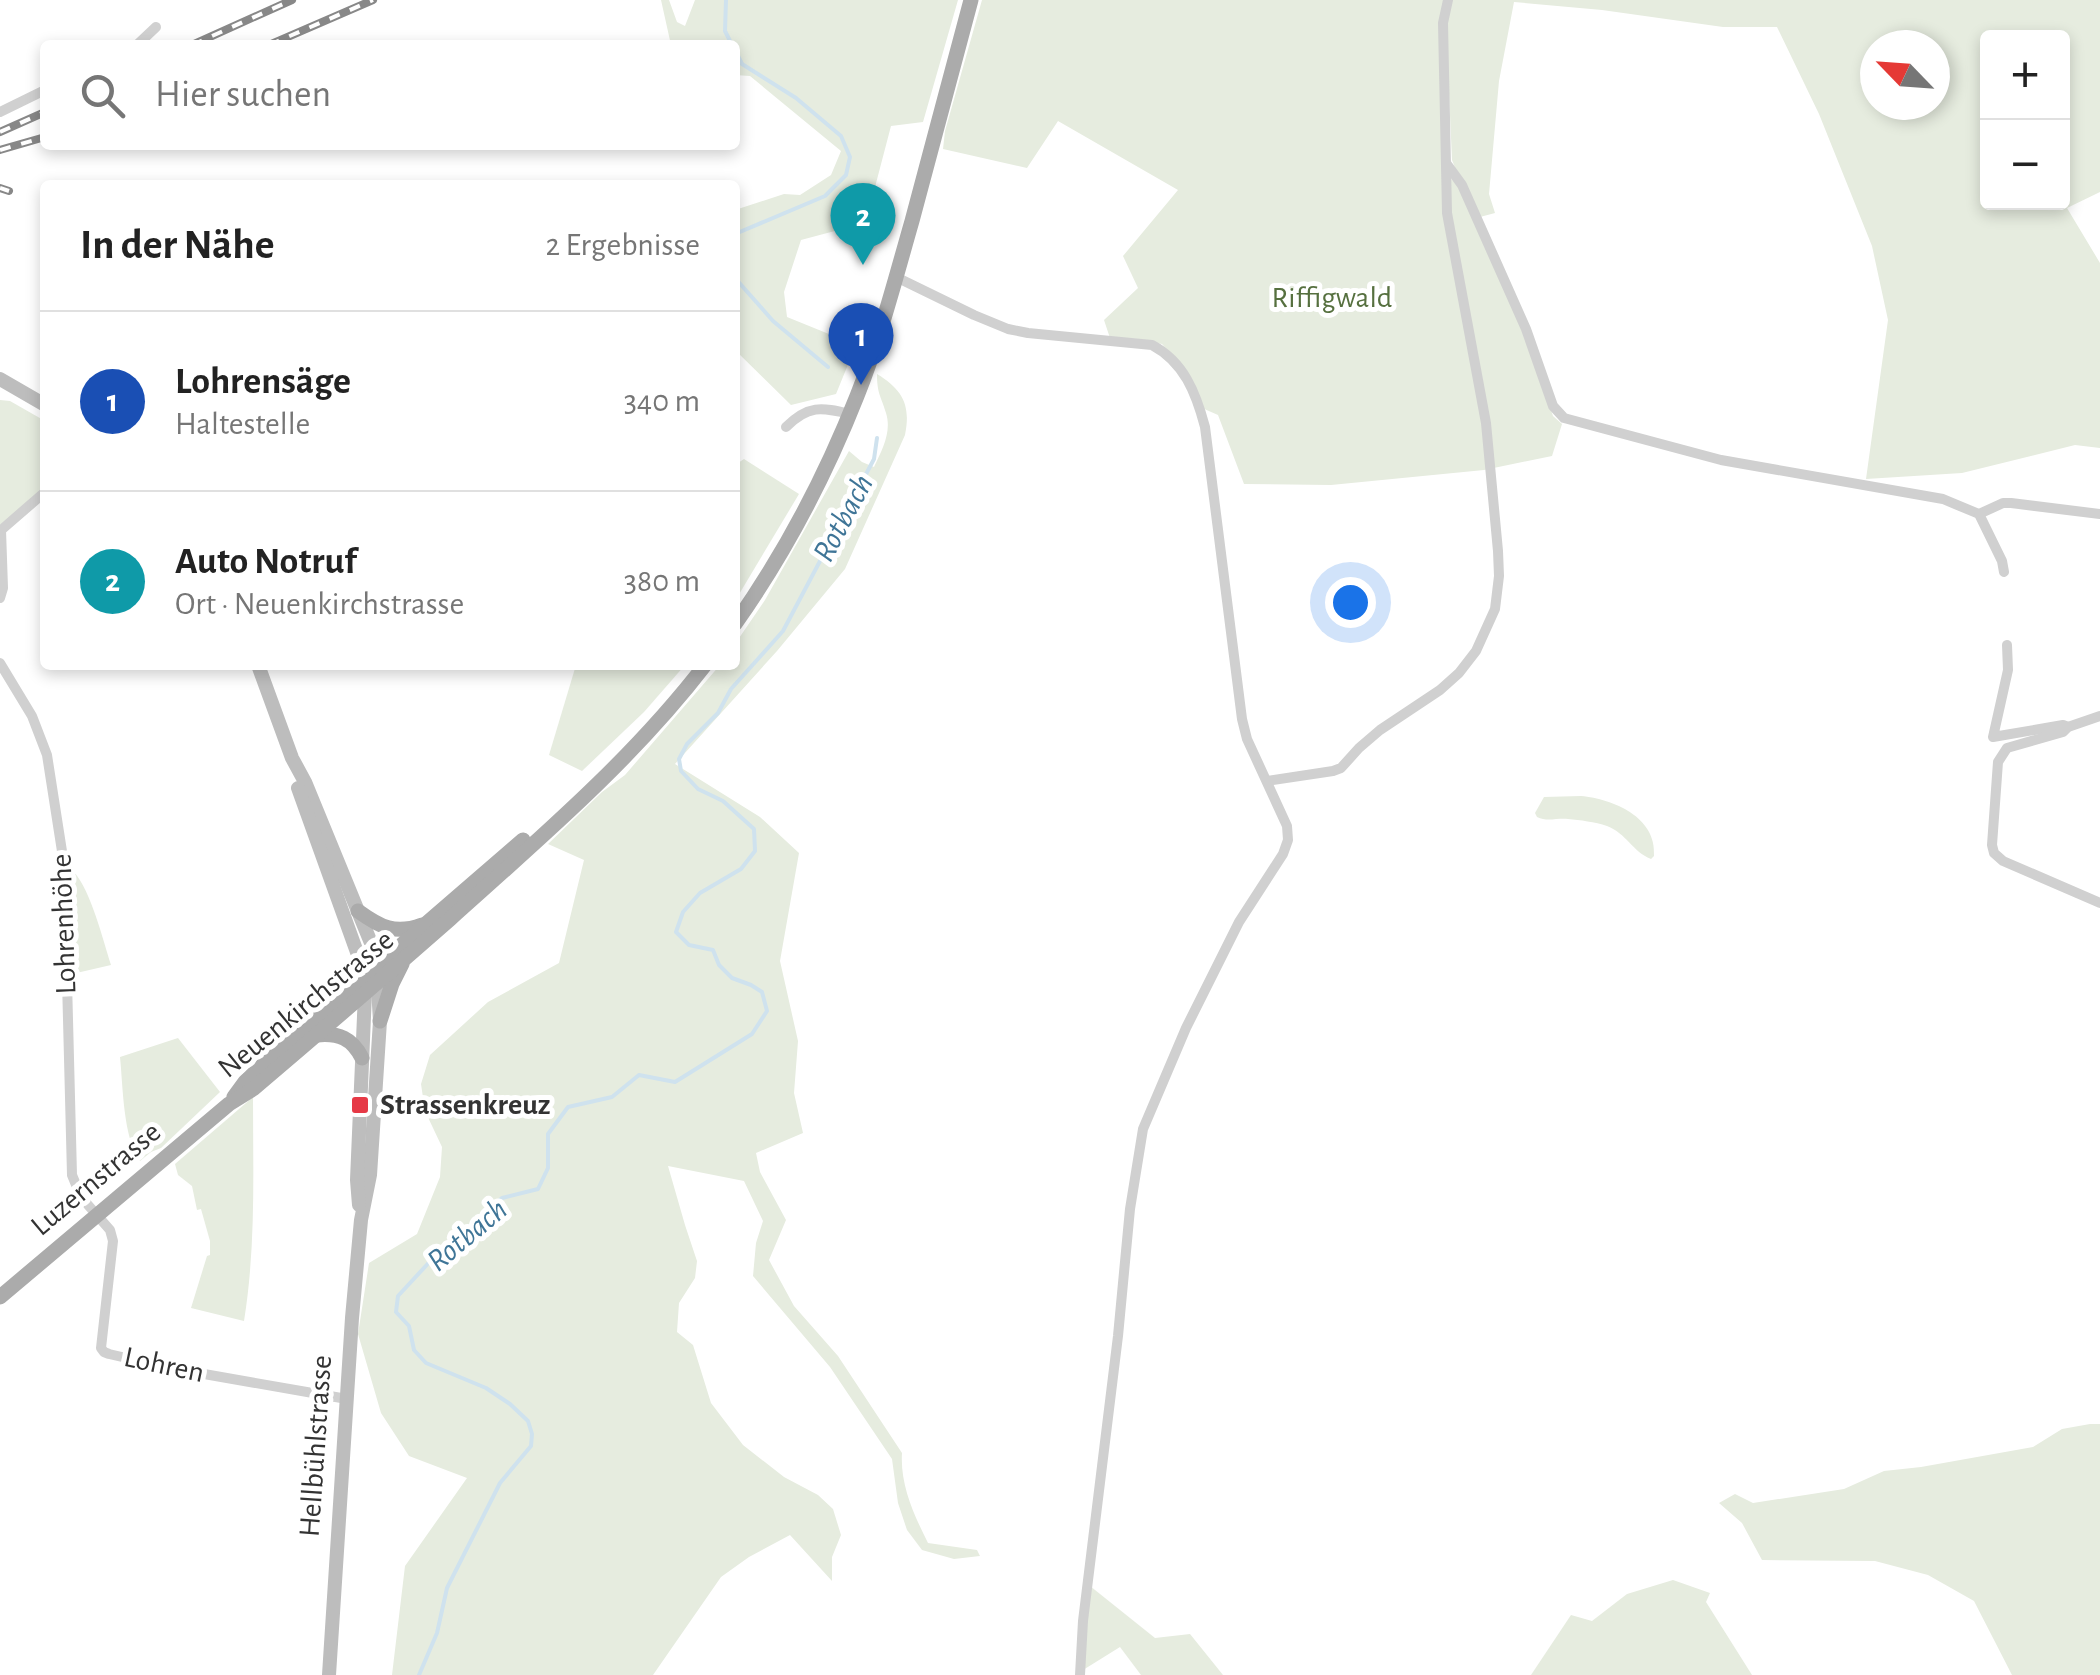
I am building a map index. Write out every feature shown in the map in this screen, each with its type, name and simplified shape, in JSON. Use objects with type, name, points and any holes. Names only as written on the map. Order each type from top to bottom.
[{"type":"main road","points":[[740,616],[800,520],[850,414],[896,277],[972,0]]},
{"type":"main road","points":[[0,379],[40,402]]},
{"type":"main road","points":[[260,670],[292,758],[299,790],[371,979]]},
{"type":"main road","name":"Neuenkirchstrasse","points":[[228,1104],[265,1063],[371,979],[404,960],[574,808],[701,670]]},
{"type":"main road","points":[[292,758],[372,942],[371,979]]},
{"type":"main road","name":"Neuenkirchstrasse","points":[[228,1104],[253,1089],[317,1035],[425,923],[597,782]]},
{"type":"main road","points":[[358,911],[387,929],[404,930],[425,923]]},
{"type":"main road","points":[[380,1021],[404,960]]},
{"type":"main road","name":"Hellbühlstrasse","points":[[328,1675],[346,1398],[361,1220],[370,1175],[380,1021],[371,979]]},
{"type":"main road","name":"Hellbühlstrasse","points":[[361,1220],[357,1180],[362,1058],[371,979]]},
{"type":"main road","points":[[317,1035],[344,1037],[362,1058]]},
{"type":"main road","name":"Luzernstrasse","points":[[0,1296],[228,1104]]},
{"type":"street","points":[[1267,782],[1341,768],[1380,730],[1459,673],[1485,635],[1495,610],[1498,551],[1486,423],[1447,213],[1443,23],[1448,0]]},
{"type":"street","points":[[142,40],[156,27]]},
{"type":"street","points":[[0,112],[40,92]]},
{"type":"street","points":[[1446,162],[1462,185],[1526,329],[1552,406],[1564,418],[1739,464],[1943,499],[1979,514],[2004,572]]},
{"type":"street","points":[[896,277],[1008,328],[1028,334],[1152,344],[1178,365],[1192,388],[1205,427],[1242,719],[1247,739],[1287,826],[1283,854],[1240,922],[1186,1028],[1143,1130],[1135,1166],[1080,1675]]},
{"type":"street","points":[[786,428],[798,415],[818,408],[850,414]]},
{"type":"street","points":[[0,598],[4,588],[1,530],[40,496]]},
{"type":"street","points":[[1979,514],[2003,503],[2100,514]]},
{"type":"street","points":[[2007,645],[2008,670],[1993,737],[2068,727]]},
{"type":"street","name":"Lohrenhöhe","points":[[0,663],[32,716],[47,755],[64,864],[72,1174],[82,1196],[110,1230]]},
{"type":"street","points":[[2100,716],[2063,732],[2007,748],[2000,755],[1994,853],[2002,861],[2100,903]]},
{"type":"street","name":"Lohren","points":[[110,1230],[113,1240],[104,1352],[170,1368],[346,1398]]},
{"type":"green space","points":[[661,0],[669,0],[677,22],[685,26],[695,0],[958,0],[923,122],[891,126],[869,210],[846,228],[801,240],[784,292],[787,317],[856,345],[836,394],[791,405],[740,355],[740,208],[784,194],[800,195],[831,175],[841,151],[750,76],[740,75],[740,40],[670,40]]},
{"type":"green space","name":"Riffigwald","points":[[982,0],[1445,0],[1445,174],[1457,184],[1521,321],[1553,416],[1562,424],[1552,456],[1484,470],[1331,485],[1244,484],[1218,415],[1202,408],[1179,363],[1162,344],[1110,338],[1104,320],[1138,288],[1123,256],[1178,190],[1058,121],[1027,168],[943,149]]},
{"type":"green space","points":[[1451,0],[2100,0],[2100,192],[2070,207],[2070,30],[1980,30],[1980,210],[2068,210],[2100,263],[2100,448],[2075,445],[1962,473],[1866,479],[1888,320],[1872,246],[1819,114],[1777,27],[1723,27],[1514,2],[1499,81],[1489,194],[1495,213],[1480,217],[1452,160],[1446,26]]},
{"type":"green space","points":[[877,374],[903,399],[907,415],[905,435],[845,569],[675,764],[760,817],[799,853],[780,961],[798,1041],[794,1093],[803,1133],[756,1153],[760,1172],[786,1220],[769,1260],[794,1306],[838,1356],[902,1453],[906,1488],[928,1543],[977,1550],[980,1556],[954,1559],[922,1550],[907,1530],[898,1503],[892,1459],[830,1367],[753,1276],[763,1221],[744,1181],[668,1166],[697,1261],[695,1278],[679,1303],[677,1332],[693,1345],[711,1403],[743,1445],[833,1509],[841,1535],[832,1557],[832,1581],[790,1535],[721,1577],[653,1675],[392,1675],[405,1566],[467,1478],[409,1456],[381,1413],[358,1334],[369,1263],[417,1234],[440,1177],[442,1147],[425,1111],[421,1084],[430,1055],[488,1002],[559,963],[584,860],[548,844],[625,775],[716,670],[740,670],[740,637],[849,451],[874,467],[888,427]]},
{"type":"green space","points":[[0,400],[10,401],[40,418],[40,492],[0,525]]},
{"type":"green space","points":[[744,459],[799,494],[740,593],[740,462]]},
{"type":"green space","points":[[574,670],[681,670],[644,712],[582,771],[549,755]]},
{"type":"green space","points":[[1581,796],[1619,806],[1641,821],[1653,842],[1654,856],[1645,856],[1607,826],[1573,819],[1544,819],[1535,813],[1544,797]]},
{"type":"green space","points":[[74,872],[91,903],[111,965],[72,974],[68,875]]},
{"type":"green space","points":[[178,1038],[220,1092],[161,1148],[140,1161],[127,1126],[120,1057]]},
{"type":"green space","points":[[253,1097],[252,1237],[244,1321],[191,1308],[210,1255],[210,1241],[192,1186],[178,1175],[175,1164]]},
{"type":"green space","points":[[2100,1424],[2100,1675],[2012,1675],[1974,1601],[1928,1575],[1875,1561],[1762,1560],[1742,1523],[1719,1503],[1735,1494],[1753,1503],[1844,1489],[1884,1471],[2033,1447],[2062,1429]]},
{"type":"green space","points":[[1673,1580],[1710,1593],[1706,1602],[1752,1675],[1531,1675],[1571,1615],[1592,1621],[1627,1594]]},
{"type":"green space","points":[[1090,1586],[1155,1638],[1190,1634],[1223,1675],[1141,1675],[1120,1647],[1083,1670]]},
{"type":"waterway","name":"Rotbach","points":[[726,0],[725,31],[730,40]]},
{"type":"waterway","name":"Rotbach","points":[[740,60],[796,98],[841,136],[850,157],[846,175],[825,196],[740,232]]},
{"type":"waterway","name":"Rotbach","points":[[740,284],[773,321],[828,367]]},
{"type":"waterway","name":"Rotbach","points":[[419,1675],[437,1633],[447,1588],[500,1483],[531,1446],[532,1434],[528,1421],[510,1404],[486,1388],[426,1363],[414,1350],[409,1326],[396,1312],[398,1296],[435,1256],[444,1255],[463,1232],[502,1198],[538,1189],[548,1168],[548,1134],[568,1107],[612,1097],[639,1075],[675,1082],[752,1034],[767,1011],[762,992],[732,978],[719,965],[713,950],[689,945],[676,932],[683,912],[700,893],[741,869],[755,851],[754,829],[723,801],[698,789],[681,771],[679,759],[687,744],[718,713],[731,689],[783,631],[874,459],[877,438]]},
{"type":"railway","points":[[203,40],[292,0]]},
{"type":"railway","points":[[281,40],[373,0]]},
{"type":"railway","points":[[0,132],[40,114]]},
{"type":"railway","points":[[0,150],[40,138]]},
{"type":"railway","points":[[0,188],[9,191]]},
{"type":"place","name":"Auto Notruf","points":[[863,265]]},
{"type":"place","name":"Lohrensäge","points":[[861,385]]},
{"type":"place","name":"Strassenkreuz","points":[[360,1105]]}]
